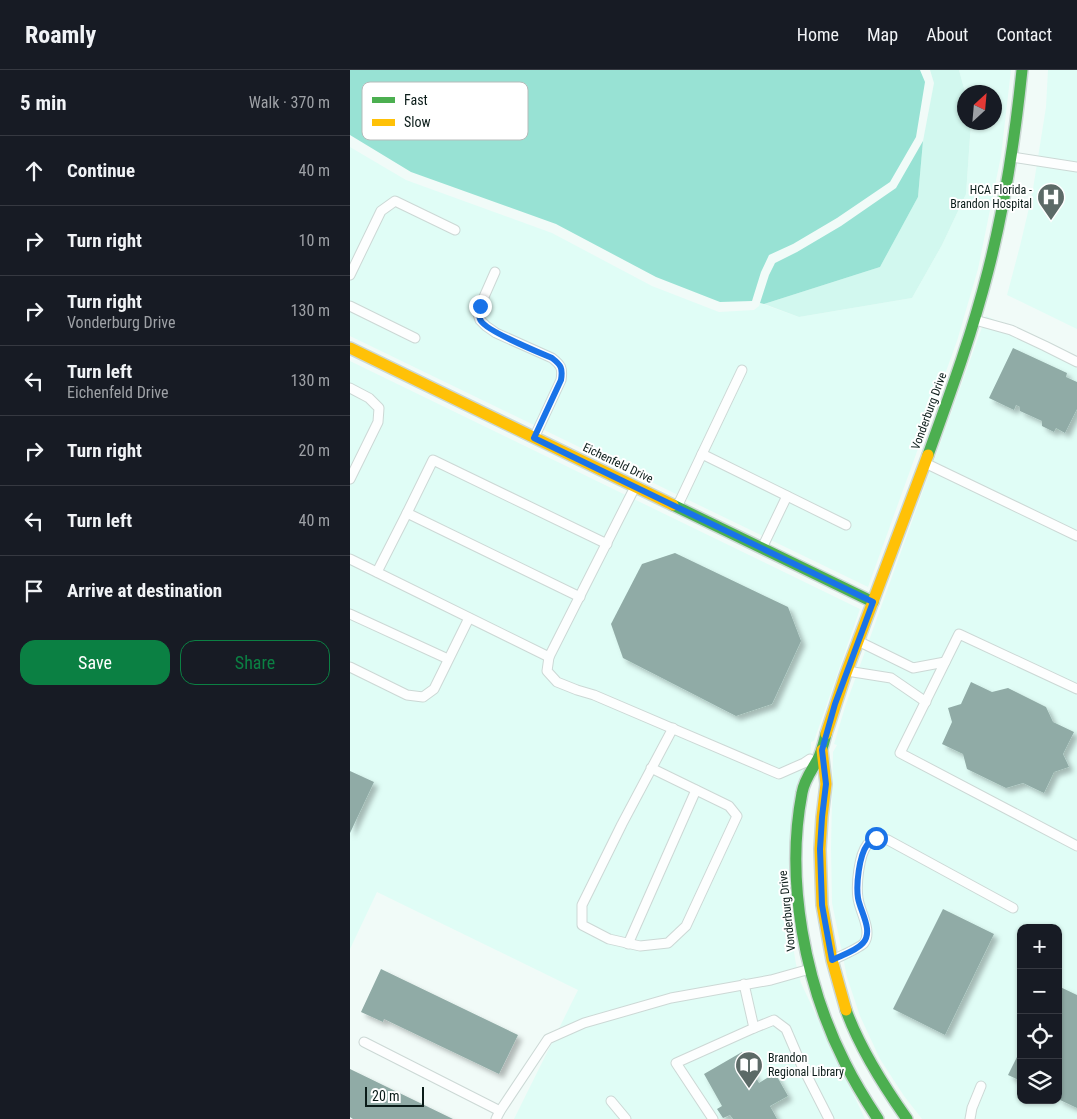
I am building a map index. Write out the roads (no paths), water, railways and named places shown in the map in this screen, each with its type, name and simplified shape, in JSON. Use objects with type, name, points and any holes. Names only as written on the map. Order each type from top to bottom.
[{"type":"street","name":"Vonderburg Drive","points":[[907,1119],[884,1086],[821,965],[803,944],[797,894],[796,829],[805,780],[822,750],[835,704],[946,405],[974,319],[1001,216],[1012,157],[1022,70]]},
{"type":"street","name":"Eichenfeld Drive","points":[[350,348],[873,602]]},
{"type":"street","name":"Vonderburg Drive","points":[[822,750],[826,784],[820,849],[822,905],[820,1004],[846,1067],[878,1119]]},
{"type":"lane","points":[[1012,157],[1077,167]]},
{"type":"lane","points":[[350,275],[381,211],[394,201],[455,230]]},
{"type":"lane","points":[[496,272],[480,306],[478,314],[480,320],[496,333],[552,358],[559,364],[562,371],[561,380],[534,438]]},
{"type":"lane","points":[[350,306],[415,338]]},
{"type":"lane","points":[[974,319],[1011,330],[1077,362]]},
{"type":"lane","points":[[676,507],[742,370]]},
{"type":"lane","points":[[350,388],[369,398],[379,408],[378,422],[350,479]]},
{"type":"lane","points":[[702,454],[846,525]]},
{"type":"lane","points":[[377,572],[432,460],[607,544]]},
{"type":"lane","points":[[925,463],[1077,536]]},
{"type":"lane","points":[[635,487],[549,657],[547,671],[557,682],[594,695],[779,774],[804,763],[822,750]]},
{"type":"lane","points":[[762,548],[787,496]]},
{"type":"lane","points":[[407,513],[580,597]]},
{"type":"lane","points":[[350,559],[549,657]]},
{"type":"lane","points":[[350,614],[448,659]]},
{"type":"lane","points":[[350,667],[408,695],[423,697],[434,688],[469,618]]},
{"type":"lane","points":[[1077,689],[959,634],[900,753],[1077,846]]},
{"type":"lane","points":[[858,641],[913,668],[945,662]]},
{"type":"lane","points":[[847,671],[891,678],[926,702]]},
{"type":"lane","points":[[652,768],[729,806],[737,816],[686,926],[668,943],[640,946],[609,939],[582,924],[582,906],[622,824],[673,728]]},
{"type":"lane","points":[[628,944],[696,790]]},
{"type":"lane","points":[[364,1042],[498,1115],[548,1039],[584,1023],[671,998],[771,980],[821,965],[864,942],[867,933],[858,898],[860,862],[867,844],[876,838],[888,840],[1014,908]]},
{"type":"lane","points":[[744,984],[754,1028]]},
{"type":"lane","points":[[713,1119],[676,1063],[774,1020],[786,1029],[801,1064],[829,1119]]},
{"type":"lane","points":[[970,1119],[972,1108],[981,1086]]},
{"type":"lane","points":[[611,1100],[626,1119]]},
{"type":"place","name":"HCA Florida - Brandon Hospital","points":[[1051,221]]},
{"type":"place","name":"Brandon Regional Library","points":[[749,1089]]}]
